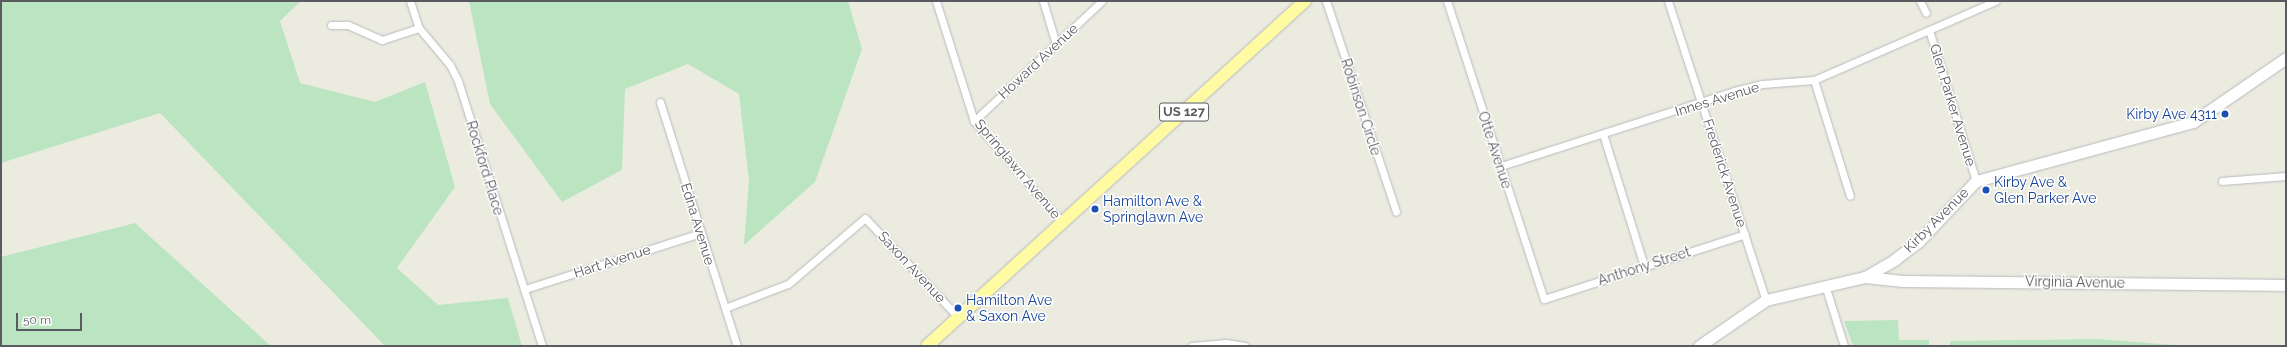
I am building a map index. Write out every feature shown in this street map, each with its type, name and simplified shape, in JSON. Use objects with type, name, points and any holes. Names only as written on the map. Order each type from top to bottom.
[{"type":"main road","name":"US 127","points":[[927,346],[1305,1]]},
{"type":"street","name":"Rockford Place","points":[[410,1],[418,28],[450,65],[458,81],[542,346]]},
{"type":"street","name":"Springlawn Avenue","points":[[936,1],[974,121],[1063,223]]},
{"type":"street","points":[[1043,1],[1056,44]]},
{"type":"street","name":"Howard Avenue","points":[[974,121],[1102,1]]},
{"type":"street","name":"Robinson Circle","points":[[1326,1],[1396,212]]},
{"type":"street","name":"Otte Avenue","points":[[1447,1],[1544,299]]},
{"type":"street","name":"Frederick Avenue","points":[[1668,1],[1703,103],[1766,300]]},
{"type":"street","points":[[1920,1],[1926,13]]},
{"type":"street","name":"Innes Avenue","points":[[1501,166],[1762,84],[1814,80],[1996,1]]},
{"type":"street","points":[[331,25],[348,25],[382,40],[418,28]]},
{"type":"street","name":"Glen Parker Avenue","points":[[1929,30],[1976,180]]},
{"type":"street","name":"Kirby Avenue","points":[[1699,346],[1766,300],[1865,277],[1906,252],[1976,180],[2193,122],[2286,58]]},
{"type":"street","points":[[1814,80],[1850,196]]},
{"type":"street","name":"Edna Avenue","points":[[660,102],[737,346]]},
{"type":"street","points":[[1604,134],[1644,266]]},
{"type":"street","points":[[2222,181],[2286,176]]},
{"type":"street","name":"Saxon Avenue","points":[[725,308],[788,284],[865,218],[958,317]]},
{"type":"street","name":"Hart Avenue","points":[[524,289],[700,232]]},
{"type":"street","name":"Anthony Street","points":[[1544,299],[1745,234]]},
{"type":"street","name":"Virginia Avenue","points":[[1865,277],[1903,281],[2286,285]]},
{"type":"street","points":[[1825,286],[1844,346]]},
{"type":"street","points":[[1192,346],[1226,343],[1245,346]]},
{"type":"green space","points":[[1,1],[301,1],[280,21],[300,83],[375,102],[425,82],[455,187],[397,268],[438,305],[508,298],[522,346],[385,346],[160,113],[1,163]]},
{"type":"green space","points":[[469,1],[848,1],[862,49],[815,182],[744,245],[749,181],[739,94],[688,64],[625,89],[622,170],[562,202],[490,104]]},
{"type":"green space","points":[[135,223],[271,346],[1,346],[1,257]]},
{"type":"green space","points":[[1898,320],[1899,340],[1929,340],[1929,346],[1853,346],[1844,321]]},
{"type":"green space","points":[[2097,339],[2187,346],[1950,346],[1950,341]]},
{"type":"place","name":"Kirby Ave 4311","points":[[2225,114]]},
{"type":"place","name":"Kirby Ave & Glen Parker Ave","points":[[1986,190]]},
{"type":"place","name":"Hamilton Ave & Springlawn Ave","points":[[1095,209]]},
{"type":"place","name":"Hamilton Ave & Saxon Ave","points":[[958,308]]}]
